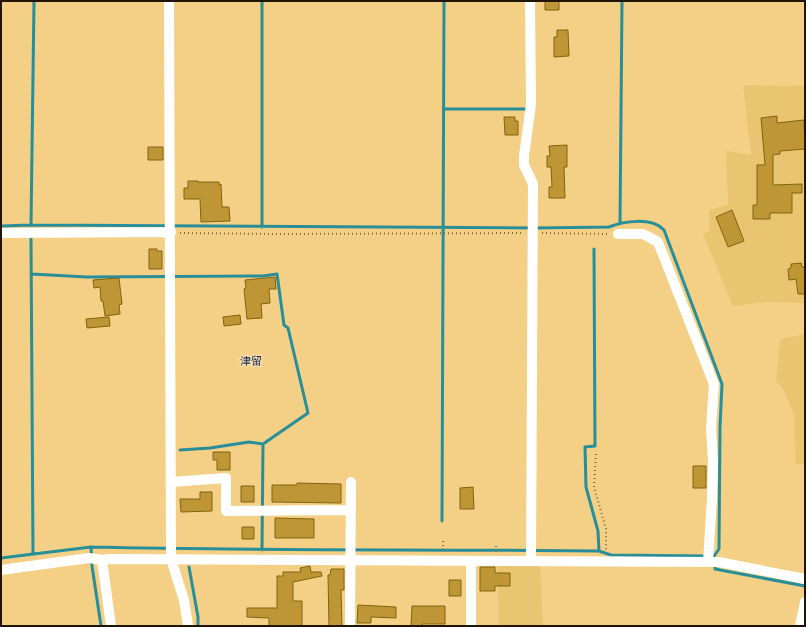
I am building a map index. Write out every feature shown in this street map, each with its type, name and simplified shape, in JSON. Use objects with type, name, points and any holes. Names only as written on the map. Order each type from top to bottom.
[{"type":"street","points":[[169,1],[171,554],[184,600],[188,626]]},
{"type":"street","points":[[530,1],[530,104],[524,165],[533,184],[531,560]]},
{"type":"street","points":[[1,233],[171,228]]},
{"type":"street","points":[[621,234],[643,234],[658,242],[714,384],[711,428],[713,462],[711,559]]},
{"type":"street","points":[[171,482],[226,478],[226,511],[351,510]]},
{"type":"street","points":[[350,626],[351,482]]},
{"type":"street","points":[[1,570],[96,559],[171,554],[471,561],[711,559],[805,579]]},
{"type":"street","points":[[96,559],[112,626]]},
{"type":"street","points":[[471,561],[471,626]]},
{"type":"street","points":[[800,626],[805,602]]},
{"type":"path","points":[[171,228],[274,234],[446,234]]},
{"type":"path","points":[[596,454],[594,487],[606,529],[606,551]]},
{"type":"shaded area","points":[[743,85],[805,86],[805,303],[765,302],[733,306],[703,234],[710,230],[709,210],[728,205],[726,151],[751,155]]},
{"type":"shaded area","points":[[805,334],[805,464],[796,464],[794,414],[783,389],[776,381],[780,339]]},
{"type":"shaded area","points":[[497,564],[540,564],[543,626],[499,626]]},
{"type":"building","points":[[545,1],[559,1],[559,10],[545,10]]},
{"type":"building","points":[[557,30],[568,30],[569,56],[554,57],[554,37],[557,37]]},
{"type":"building","points":[[777,116],[777,123],[804,120],[805,149],[780,151],[780,154],[773,155],[773,185],[802,184],[802,193],[792,193],[792,213],[770,213],[770,219],[753,219],[753,205],[757,205],[757,165],[765,165],[761,118]]},
{"type":"building","points":[[504,117],[515,117],[515,121],[518,121],[518,135],[505,135]]},
{"type":"building","points":[[567,145],[567,167],[564,167],[565,198],[549,198],[549,187],[552,187],[551,167],[547,167],[547,156],[550,156],[549,146]]},
{"type":"building","points":[[148,147],[163,147],[163,160],[148,160]]},
{"type":"building","points":[[188,181],[219,182],[219,185],[221,184],[222,207],[229,207],[230,221],[201,222],[200,199],[184,199],[184,188],[188,188]]},
{"type":"building","points":[[732,210],[744,241],[728,247],[716,217]]},
{"type":"building","points":[[149,249],[157,249],[157,251],[162,251],[162,269],[149,269]]},
{"type":"building","points":[[801,263],[802,267],[805,267],[805,294],[798,294],[796,279],[789,280],[788,269],[791,268],[791,264]]},
{"type":"building","points":[[275,277],[276,289],[269,289],[270,303],[261,304],[262,318],[247,319],[244,289],[246,288],[245,280]]},
{"type":"building","points":[[119,278],[122,304],[119,305],[120,314],[105,316],[103,301],[101,301],[100,287],[94,288],[93,280]]},
{"type":"building","points":[[240,315],[241,324],[224,326],[223,317]]},
{"type":"building","points":[[109,317],[110,326],[87,328],[86,319]]},
{"type":"building","points":[[213,452],[230,452],[230,470],[217,470],[217,460],[213,460]]},
{"type":"building","points":[[693,466],[706,466],[706,488],[693,488]]},
{"type":"building","points":[[297,483],[341,484],[341,503],[272,502],[272,485],[297,485]]},
{"type":"building","points":[[241,486],[254,486],[254,502],[241,502]]},
{"type":"building","points":[[473,487],[474,509],[460,509],[460,488]]},
{"type":"building","points":[[200,492],[212,492],[212,511],[181,512],[180,499],[200,499]]},
{"type":"building","points":[[275,518],[314,519],[314,538],[275,538]]},
{"type":"building","points":[[242,527],[254,527],[254,539],[242,539]]},
{"type":"building","points":[[310,566],[311,572],[321,572],[322,576],[293,582],[293,601],[302,601],[302,626],[269,626],[269,618],[247,617],[247,608],[277,608],[277,576],[283,576],[283,572],[301,572],[300,568]]},
{"type":"building","points":[[480,567],[495,567],[495,573],[510,573],[510,586],[495,586],[495,591],[480,591]]},
{"type":"building","points":[[331,569],[344,569],[344,590],[341,590],[342,626],[329,626],[328,575],[330,575]]},
{"type":"building","points":[[449,580],[461,580],[461,596],[449,596]]},
{"type":"building","points":[[358,605],[396,607],[396,618],[371,617],[371,623],[357,623]]},
{"type":"building","points":[[412,606],[445,606],[445,624],[422,624],[422,626],[411,626]]},
{"type":"waterway","points":[[31,225],[34,1]]},
{"type":"waterway","points":[[262,1],[262,227]]},
{"type":"waterway","points":[[442,521],[444,1]]},
{"type":"waterway","points":[[620,223],[622,1]]},
{"type":"waterway","points":[[444,109],[525,109]]},
{"type":"waterway","points":[[1,226],[535,228],[609,227],[622,223],[638,221],[652,223],[659,226],[664,230],[722,384],[720,427],[719,549],[714,556],[715,569],[805,586]]},
{"type":"waterway","points":[[31,239],[33,554]]},
{"type":"waterway","points":[[594,249],[595,446],[585,447],[586,487],[598,531],[599,551]]},
{"type":"waterway","points":[[31,274],[87,277],[263,276],[277,274],[284,325],[288,328],[308,413],[263,444],[262,550]]},
{"type":"waterway","points":[[180,450],[210,448],[249,442],[263,444]]},
{"type":"waterway","points":[[91,547],[599,551],[611,555],[707,556]]},
{"type":"waterway","points":[[1,558],[91,547],[92,566],[101,626]]},
{"type":"waterway","points":[[189,567],[198,617],[198,626]]},
{"type":"district","name":"津留","points":[[251,361]]}]
